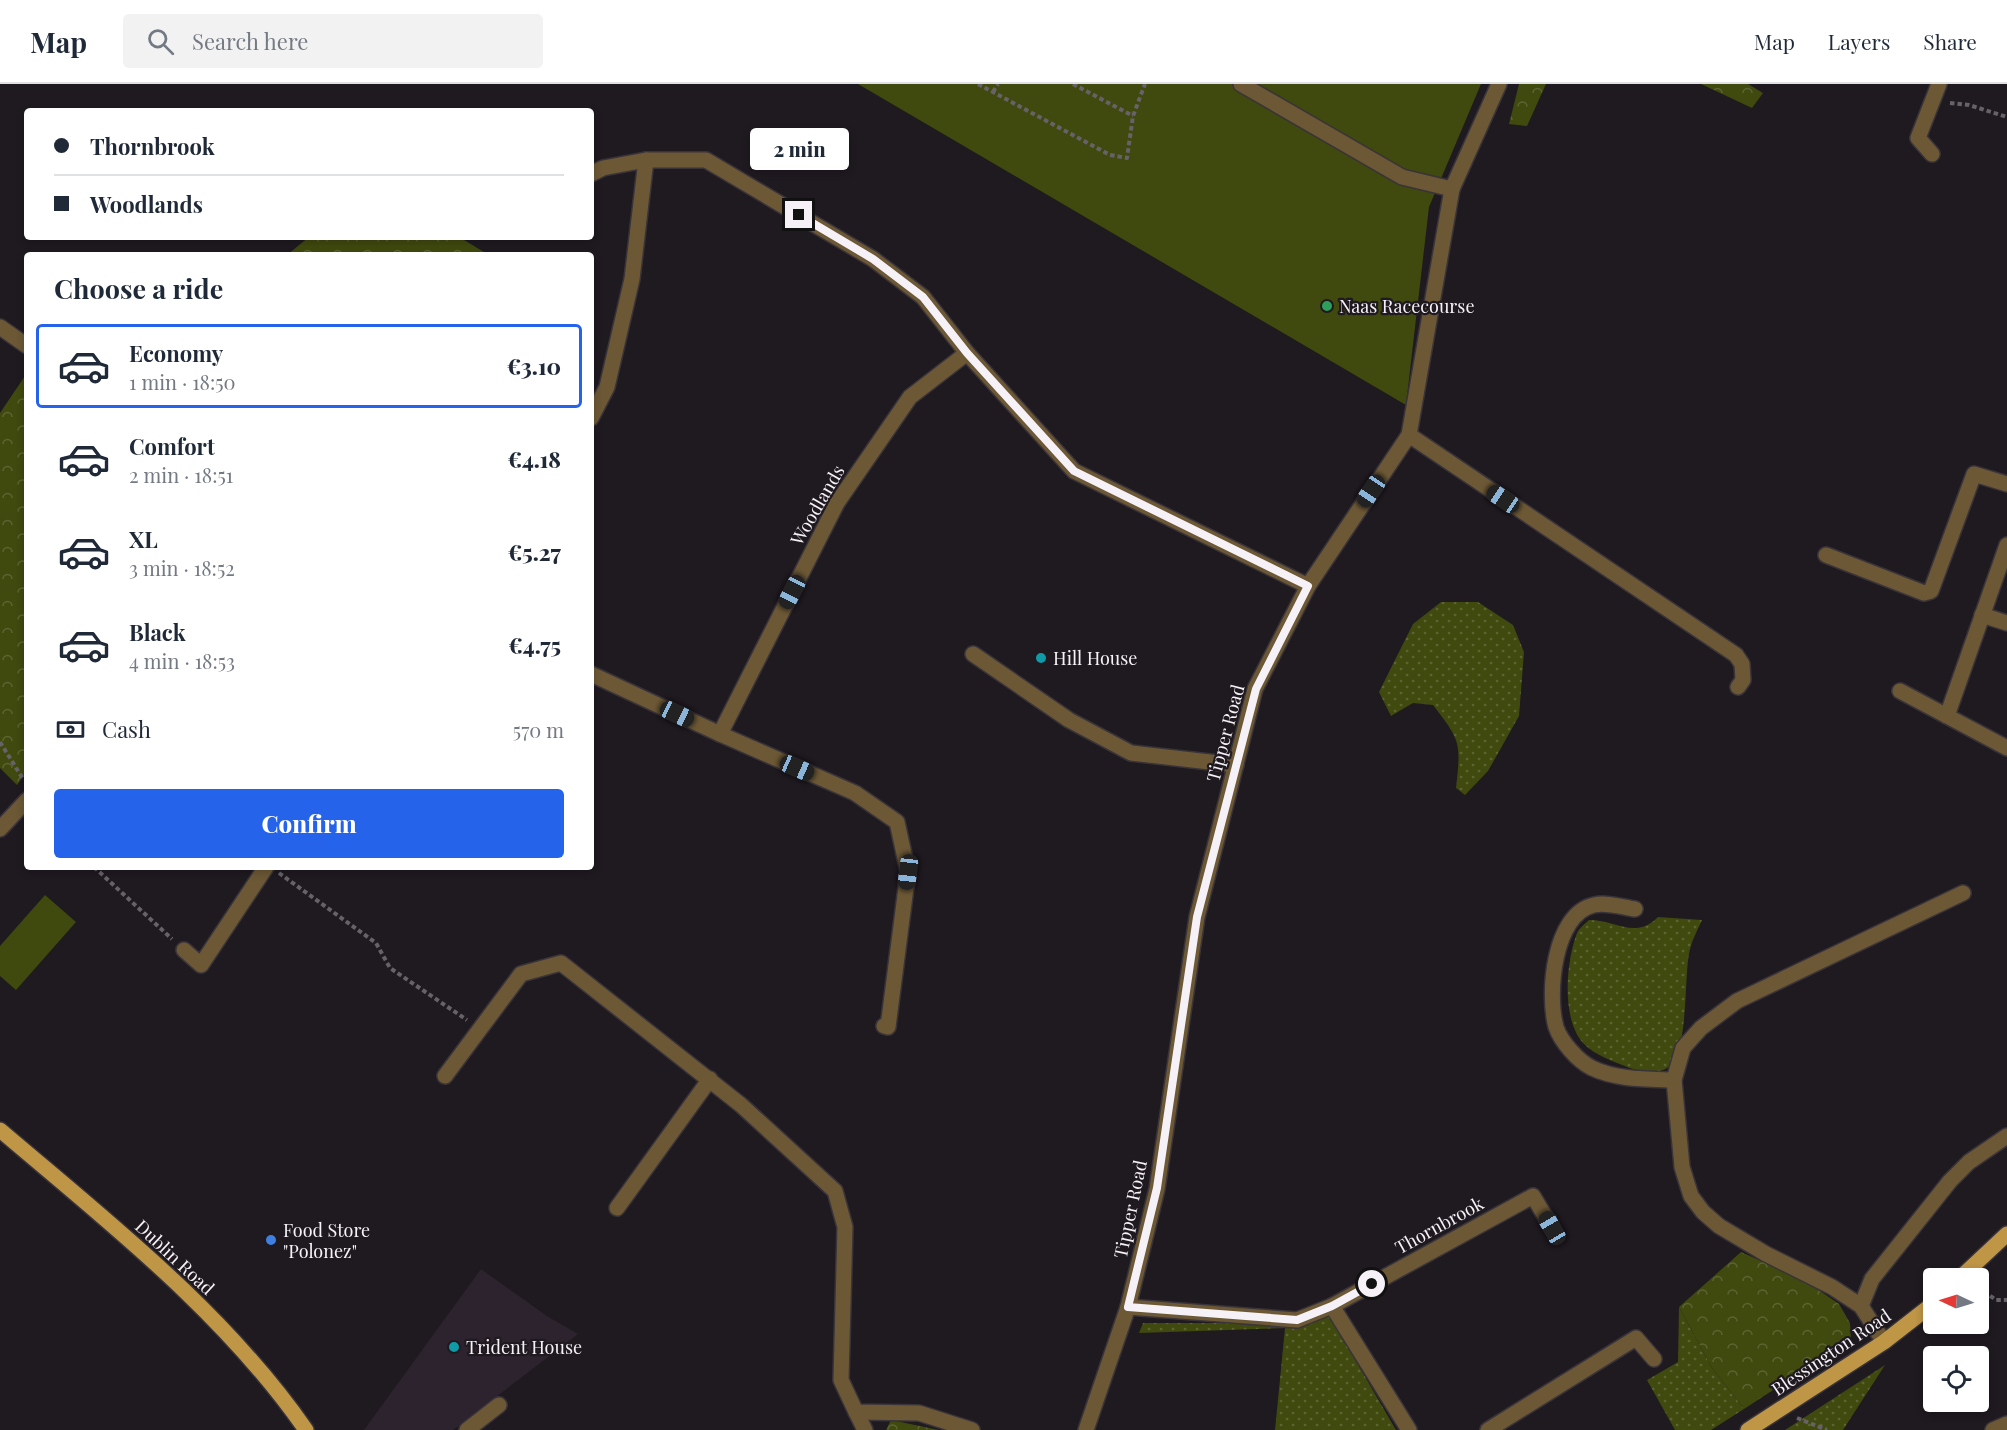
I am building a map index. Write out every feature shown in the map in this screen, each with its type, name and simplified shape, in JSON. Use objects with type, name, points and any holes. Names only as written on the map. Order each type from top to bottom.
[{"type":"main road","name":"Dublin Road","points":[[0,1130],[188,1295],[277,1389],[306,1430]]},
{"type":"main road","points":[[1971,1268],[2007,1234]]},
{"type":"main road","name":"Blessington Road","points":[[1748,1430],[1884,1342],[1923,1312]]},
{"type":"street","points":[[1241,84],[1402,177],[1452,189]]},
{"type":"street","name":"Tipper Road","points":[[1086,1430],[1128,1307],[1157,1188],[1197,917],[1256,689],[1308,586],[1408,435],[1452,189],[1499,84]]},
{"type":"street","points":[[1932,154],[1918,138],[1939,84]]},
{"type":"street","points":[[594,412],[607,387],[632,279],[646,160]]},
{"type":"street","points":[[594,172],[603,168],[646,160],[706,160],[873,259],[923,297],[967,353],[1074,471],[1308,586]]},
{"type":"street","points":[[0,327],[24,344]]},
{"type":"street","name":"Woodlands","points":[[720,734],[837,503],[910,397],[967,353]]},
{"type":"street","points":[[1408,435],[1736,655],[1742,664],[1743,680],[1738,687]]},
{"type":"street","points":[[1826,555],[1924,593],[1931,591],[1974,474],[2007,484]]},
{"type":"street","points":[[1947,716],[2007,545]]},
{"type":"street","points":[[1982,615],[2007,623]]},
{"type":"street","points":[[973,654],[1069,720],[1131,753],[1236,765]]},
{"type":"street","points":[[594,675],[855,793],[897,822],[908,872],[888,1027],[884,1026]]},
{"type":"street","points":[[1900,691],[2007,748]]},
{"type":"street","points":[[0,829],[24,803]]},
{"type":"street","points":[[184,950],[201,965],[265,870]]},
{"type":"street","points":[[1884,1342],[1861,1306],[1832,1287],[1766,1254],[1719,1226],[1703,1212],[1691,1196],[1682,1167],[1674,1080],[1683,1048],[1701,1028],[1737,1001],[1962,893]]},
{"type":"street","points":[[1635,909],[1593,905],[1576,914],[1563,931],[1551,985],[1556,1028],[1572,1052],[1590,1067],[1618,1076],[1674,1080]]},
{"type":"street","points":[[445,1076],[521,974],[561,963],[710,1079],[835,1191],[844,1227],[841,1380],[865,1430]]},
{"type":"street","points":[[617,1208],[710,1079]]},
{"type":"street","points":[[1861,1306],[1872,1279],[1950,1181],[1969,1162],[2007,1136]]},
{"type":"street","name":"Thornbrook","points":[[1128,1307],[1297,1320],[1332,1306],[1533,1196],[1552,1228]]},
{"type":"street","points":[[1332,1306],[1409,1430]]},
{"type":"street","points":[[1488,1430],[1636,1338],[1654,1359]]},
{"type":"street","points":[[467,1430],[499,1405]]},
{"type":"street","points":[[856,1412],[919,1413],[972,1430]]},
{"type":"street","points":[[1993,1430],[2007,1424]]},
{"type":"path","points":[[978,84],[1110,155],[1126,158],[1133,116],[1145,84]]},
{"type":"path","points":[[993,92],[998,84]]},
{"type":"path","points":[[1073,84],[1133,116]]},
{"type":"path","points":[[1947,105],[1953,102],[1969,105],[2007,117]]},
{"type":"path","points":[[0,742],[23,779]]},
{"type":"path","points":[[97,870],[184,950]]},
{"type":"path","points":[[276,870],[376,943],[390,968],[480,1029]]},
{"type":"path","points":[[1989,1295],[1996,1300],[2007,1300]]},
{"type":"path","points":[[1797,1418],[1827,1430]]},
{"type":"shaded area","points":[[481,1269],[547,1316],[578,1334],[453,1430],[364,1430]]},
{"type":"green space","name":"Naas Racecourse","points":[[858,84],[1481,84],[1429,207],[1406,405]]},
{"type":"green space","points":[[1519,84],[1546,84],[1527,126],[1509,124]]},
{"type":"green space","points":[[1701,84],[1748,84],[1763,93],[1752,108]]},
{"type":"green space","points":[[305,240],[464,240],[484,252],[291,252]]},
{"type":"green space","points":[[24,377],[24,775],[17,785],[0,768],[0,413]]},
{"type":"green space","points":[[1441,602],[1478,602],[1513,625],[1524,652],[1519,716],[1488,771],[1465,795],[1456,788],[1457,743],[1433,705],[1413,703],[1391,716],[1379,692],[1413,624]]},
{"type":"green space","points":[[45,895],[76,922],[16,990],[0,976],[0,946]]},
{"type":"green space","points":[[1658,917],[1702,920],[1689,954],[1679,1048],[1674,1060],[1667,1068],[1647,1072],[1610,1060],[1583,1043],[1571,1019],[1568,974],[1577,933],[1589,920],[1633,928],[1650,924]]},
{"type":"green space","points":[[1741,1252],[1804,1280],[1839,1304],[1850,1323],[1851,1339],[1744,1409],[1712,1368],[1679,1307]]},
{"type":"green space","points":[[1679,1307],[1712,1368],[1744,1409],[1711,1430],[1675,1430],[1647,1380],[1678,1362]]},
{"type":"green space","points":[[1328,1313],[1396,1430],[1275,1430],[1285,1328],[1139,1333],[1143,1323],[1301,1323]]},
{"type":"green space","points":[[1885,1365],[1843,1430],[1785,1430]]},
{"type":"green space","points":[[891,1420],[939,1430],[886,1430]]},
{"type":"place","name":"Naas Racecourse","points":[[1327,306]]},
{"type":"place","name":"Hill House","points":[[1041,658]]},
{"type":"place","name":"Food Store \"Polonez\"","points":[[271,1240]]},
{"type":"place","name":"Trident House","points":[[454,1347]]},
{"type":"route","points":[[799,215],[873,259],[923,297],[967,353],[1074,471],[1308,586],[1256,689],[1197,917],[1157,1188],[1128,1307],[1297,1320],[1332,1306],[1372,1284]]}]
